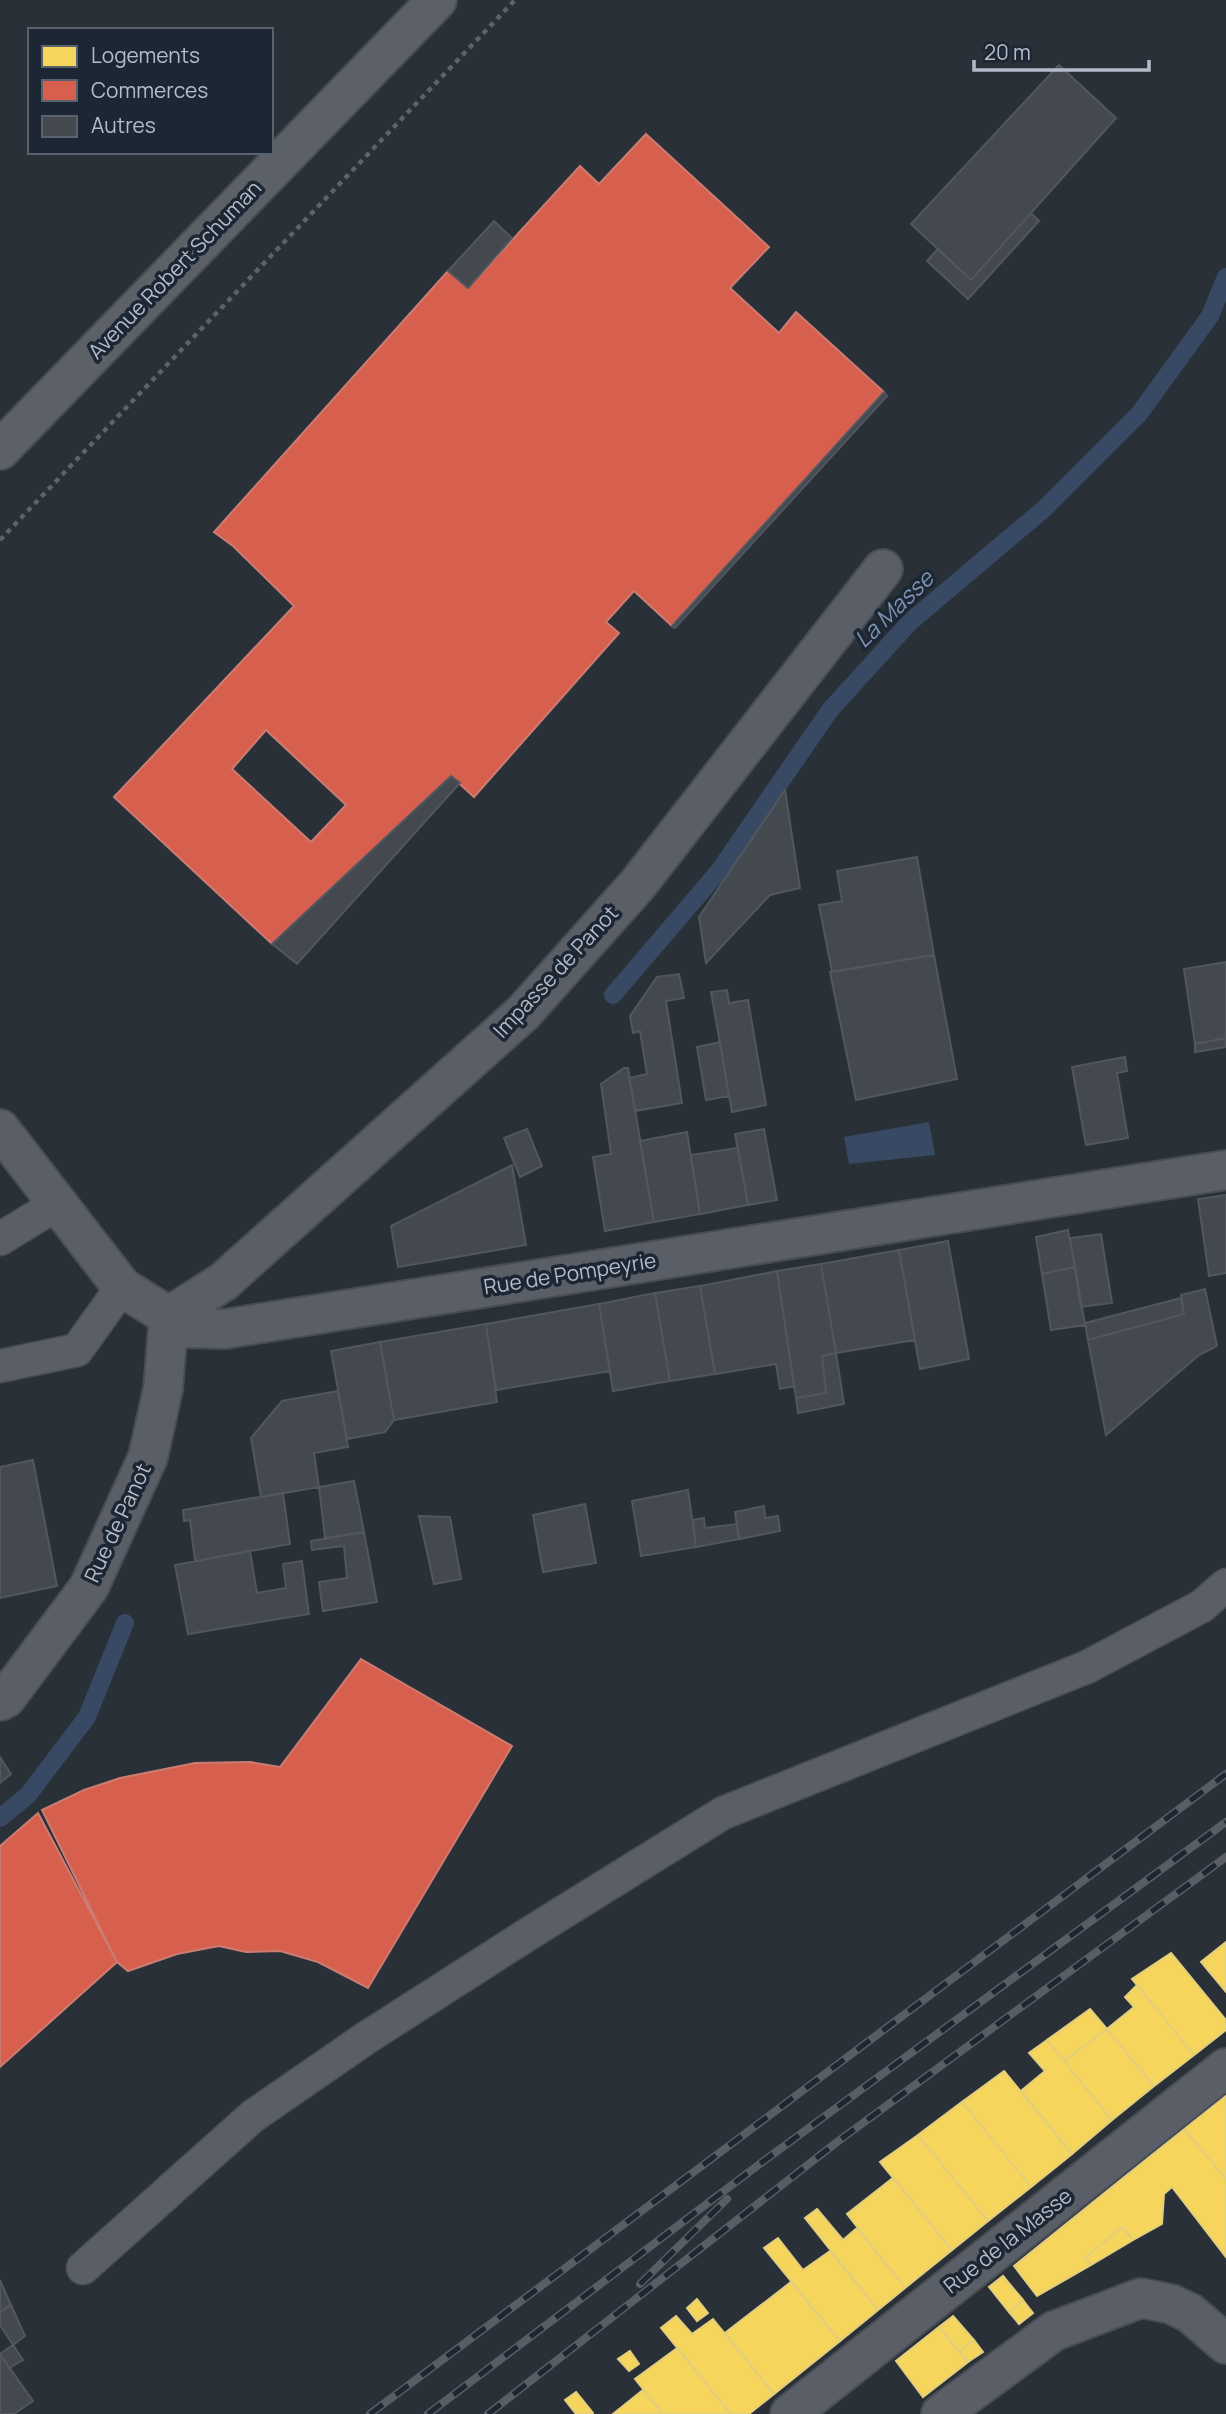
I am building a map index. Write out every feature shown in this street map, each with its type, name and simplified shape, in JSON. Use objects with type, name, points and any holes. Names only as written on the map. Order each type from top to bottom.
[{"type":"main road","name":"Avenue Robert Schuman","points":[[0,450],[437,0]]},
{"type":"street","name":"Impasse de Panot","points":[[169,1316],[223,1282],[524,1012],[638,884],[883,569]]},
{"type":"street","name":"Rue de Pompeyrie","points":[[0,1129],[122,1287],[187,1328],[224,1329],[1226,1170]]},
{"type":"street","name":"Rue de Panot","points":[[0,1701],[6,1698],[89,1587],[148,1457],[163,1389],[169,1316]]},
{"type":"street","name":"Rue de la Masse","points":[[790,2414],[1226,2068]]},
{"type":"street","points":[[941,2414],[1054,2331],[1141,2298],[1171,2304],[1190,2313],[1226,2344]]},
{"type":"lane","points":[[0,1239],[57,1203]]},
{"type":"lane","points":[[0,1366],[77,1350],[122,1287]]},
{"type":"lane","points":[[83,2268],[253,2116],[388,2024],[723,1813],[1087,1667],[1202,1606],[1226,1585]]},
{"type":"path","points":[[0,540],[515,0]]},
{"type":"water","points":[[929,1122],[935,1155],[849,1164],[844,1137]]},
{"type":"building: Logements","points":[[1226,1942],[1226,1992],[1201,1962]]},
{"type":"building: Logements","points":[[1171,1953],[1226,2020],[1226,2030],[1194,2055],[1132,1979]]},
{"type":"building: Logements","points":[[1137,1985],[1194,2055],[1154,2086],[1107,2029],[1134,2007],[1125,1997]]},
{"type":"building: Logements","points":[[1090,2009],[1107,2029],[1064,2061],[1047,2040]]},
{"type":"building: Logements","points":[[1107,2029],[1154,2086],[1112,2120],[1064,2061]]},
{"type":"building: Logements","points":[[1047,2040],[1112,2120],[1072,2154],[1021,2091],[1045,2071],[1029,2053]]},
{"type":"building: Logements","points":[[1004,2071],[1072,2154],[1031,2187],[962,2102]]},
{"type":"building: Logements","points":[[1226,2095],[1226,2179],[1184,2129]]},
{"type":"building: Logements","points":[[962,2102],[1031,2187],[988,2221],[918,2135]]},
{"type":"building: Logements","points":[[1184,2129],[1226,2179],[1226,2257],[1172,2187],[1164,2194],[1162,2224],[1133,2240],[1122,2227],[1085,2258],[1091,2265],[1037,2296],[1014,2266]]},
{"type":"building: Logements","points":[[918,2135],[988,2221],[952,2250],[880,2162]]},
{"type":"building: Logements","points":[[893,2178],[952,2250],[905,2288],[847,2214]]},
{"type":"building: Logements","points":[[817,2209],[843,2240],[857,2228],[905,2288],[878,2310],[805,2218]]},
{"type":"building: Logements","points":[[1122,2227],[1133,2240],[1091,2265],[1085,2258]]},
{"type":"building: Logements","points":[[778,2238],[803,2270],[830,2251],[878,2310],[840,2341],[764,2248]]},
{"type":"building: Logements","points":[[1003,2276],[1023,2300],[1009,2312],[989,2287]]},
{"type":"building: Logements","points":[[791,2282],[840,2341],[774,2394],[725,2333]]},
{"type":"building: Logements","points":[[697,2299],[708,2313],[697,2321],[687,2308]]},
{"type":"building: Logements","points":[[1023,2300],[1033,2313],[1019,2324],[1009,2312]]},
{"type":"building: Logements","points":[[676,2316],[692,2334],[713,2319],[774,2394],[749,2414],[731,2414],[661,2328]]},
{"type":"building: Logements","points":[[953,2316],[974,2340],[959,2351],[939,2327]]},
{"type":"building: Logements","points":[[939,2327],[968,2362],[923,2397],[896,2361]]},
{"type":"building: Logements","points":[[974,2340],[983,2352],[968,2362],[959,2351]]},
{"type":"building: Logements","points":[[677,2348],[731,2414],[663,2414],[635,2379]]},
{"type":"building: Logements","points":[[630,2351],[639,2364],[629,2371],[618,2359]]},
{"type":"building: Logements","points":[[643,2390],[663,2414],[613,2414]]},
{"type":"building: Logements","points":[[576,2392],[592,2414],[576,2414],[565,2400]]},
{"type":"building: Commerces","points":[[646,134],[769,247],[730,288],[779,333],[796,312],[884,392],[672,626],[634,591],[606,622],[619,633],[474,797],[451,776],[272,944],[114,797],[294,606],[233,546],[214,532],[448,271],[468,288],[580,166],[599,184]],"holes":[[[266,730],[346,805],[311,842],[232,769]]]},
{"type":"building: Commerces","points":[[361,1659],[512,1746],[368,1988],[318,1962],[280,1951],[246,1952],[219,1946],[177,1954],[128,1971],[117,1962],[42,1810],[84,1790],[120,1778],[195,1763],[250,1762],[280,1767]]},
{"type":"building: Commerces","points":[[38,1813],[117,1962],[0,2067],[0,1846]]},
{"type":"building: Autres","points":[[1059,65],[1116,118],[971,280],[911,224]]},
{"type":"building: Autres","points":[[1031,213],[1039,221],[968,299],[927,261],[938,249],[971,280]]},
{"type":"building: Autres","points":[[494,221],[512,238],[468,288],[448,271]]},
{"type":"building: Autres","points":[[884,392],[887,396],[675,628],[672,626]]},
{"type":"building: Autres","points":[[451,776],[460,783],[297,964],[272,944]]},
{"type":"building: Autres","points":[[785,790],[800,888],[770,895],[706,963],[699,917]]},
{"type":"building: Autres","points":[[917,857],[934,955],[832,972],[819,905],[842,901],[837,871]]},
{"type":"building: Autres","points":[[934,955],[957,1079],[856,1100],[830,972]]},
{"type":"building: Autres","points":[[1226,962],[1226,1038],[1195,1044],[1184,969]]},
{"type":"building: Autres","points":[[679,974],[684,998],[666,1001],[682,1103],[635,1111],[629,1078],[647,1074],[640,1031],[633,1033],[630,1016],[657,977]]},
{"type":"building: Autres","points":[[727,990],[729,1003],[748,1000],[766,1105],[732,1112],[711,992]]},
{"type":"building: Autres","points":[[1226,1038],[1226,1047],[1195,1052],[1195,1044]]},
{"type":"building: Autres","points":[[720,1042],[729,1096],[706,1100],[697,1047]]},
{"type":"building: Autres","points":[[1125,1057],[1127,1071],[1117,1073],[1128,1138],[1086,1145],[1072,1067]]},
{"type":"building: Autres","points":[[628,1068],[654,1222],[605,1231],[593,1157],[611,1154],[601,1084]]},
{"type":"building: Autres","points":[[527,1129],[542,1166],[520,1177],[504,1138]]},
{"type":"building: Autres","points":[[764,1129],[777,1200],[748,1205],[735,1134]]},
{"type":"building: Autres","points":[[687,1132],[700,1214],[654,1222],[640,1141]]},
{"type":"building: Autres","points":[[738,1148],[748,1205],[700,1214],[691,1155]]},
{"type":"building: Autres","points":[[512,1165],[526,1245],[398,1267],[391,1226]]},
{"type":"building: Autres","points":[[1226,1195],[1226,1273],[1209,1276],[1198,1199]]},
{"type":"building: Autres","points":[[1068,1230],[1075,1267],[1042,1274],[1036,1237]]},
{"type":"building: Autres","points":[[1101,1234],[1112,1303],[1081,1307],[1070,1238]]},
{"type":"building: Autres","points":[[948,1241],[969,1359],[920,1369],[899,1250]]},
{"type":"building: Autres","points":[[899,1250],[915,1340],[836,1353],[821,1264]]},
{"type":"building: Autres","points":[[821,1264],[836,1353],[822,1356],[826,1393],[796,1398],[777,1271]]},
{"type":"building: Autres","points":[[1075,1267],[1085,1325],[1051,1330],[1042,1274]]},
{"type":"building: Autres","points":[[777,1271],[794,1386],[780,1389],[776,1364],[715,1374],[700,1286]]},
{"type":"building: Autres","points":[[700,1286],[715,1374],[670,1381],[655,1293]]},
{"type":"building: Autres","points":[[1205,1289],[1217,1346],[1199,1355],[1106,1435],[1088,1340],[1184,1314],[1181,1295]]},
{"type":"building: Autres","points":[[655,1293],[670,1381],[613,1391],[599,1304]]},
{"type":"building: Autres","points":[[1181,1298],[1184,1314],[1088,1340],[1085,1323]]},
{"type":"building: Autres","points":[[599,1304],[610,1371],[496,1390],[486,1324]]},
{"type":"building: Autres","points":[[486,1324],[497,1402],[394,1420],[380,1342]]},
{"type":"building: Autres","points":[[380,1342],[394,1420],[385,1432],[347,1439],[331,1351]]},
{"type":"building: Autres","points":[[836,1353],[844,1404],[798,1413],[796,1398],[826,1393],[822,1356]]},
{"type":"building: Autres","points":[[338,1391],[348,1447],[314,1453],[319,1487],[261,1497],[251,1438],[282,1401]]},
{"type":"building: Autres","points":[[33,1460],[57,1586],[0,1598],[0,1467]]},
{"type":"building: Autres","points":[[354,1481],[364,1532],[325,1538],[319,1487]]},
{"type":"building: Autres","points":[[688,1490],[696,1547],[641,1556],[632,1501]]},
{"type":"building: Autres","points":[[283,1493],[290,1544],[195,1561],[190,1520],[184,1521],[183,1510]]},
{"type":"building: Autres","points":[[585,1504],[596,1563],[543,1572],[533,1515]]},
{"type":"building: Autres","points":[[764,1506],[765,1518],[778,1516],[780,1531],[739,1539],[735,1512]]},
{"type":"building: Autres","points":[[419,1516],[450,1517],[461,1579],[434,1584]]},
{"type":"building: Autres","points":[[704,1518],[705,1528],[737,1524],[739,1539],[696,1547],[693,1520]]},
{"type":"building: Autres","points":[[364,1532],[377,1602],[323,1611],[319,1582],[347,1578],[344,1546],[312,1550],[311,1541]]},
{"type":"building: Autres","points":[[250,1551],[257,1593],[286,1588],[283,1564],[302,1561],[309,1614],[188,1634],[175,1565]]},
{"type":"building: Autres","points":[[0,1757],[11,1774],[0,1783]]},
{"type":"building: Autres","points":[[0,2280],[11,2305],[0,2312]]},
{"type":"building: Autres","points":[[11,2305],[25,2336],[13,2345],[0,2325],[0,2312]]},
{"type":"building: Autres","points":[[13,2345],[23,2360],[9,2368],[0,2354]]},
{"type":"building: Autres","points":[[0,2354],[33,2401],[14,2414],[0,2414]]},
{"type":"waterway","name":"La Masse","points":[[613,995],[719,871],[830,710],[910,622],[1045,508],[1139,414],[1210,316],[1226,277]]},
{"type":"waterway","name":"La Masse","points":[[0,1818],[28,1795],[87,1717],[125,1623]]},
{"type":"railway","points":[[370,2414],[1226,1774]]},
{"type":"railway","points":[[428,2414],[761,2163],[1226,1822]]},
{"type":"railway","points":[[488,2414],[837,2142],[1226,1857]]},
{"type":"railway","points":[[640,2284],[727,2199]]}]
